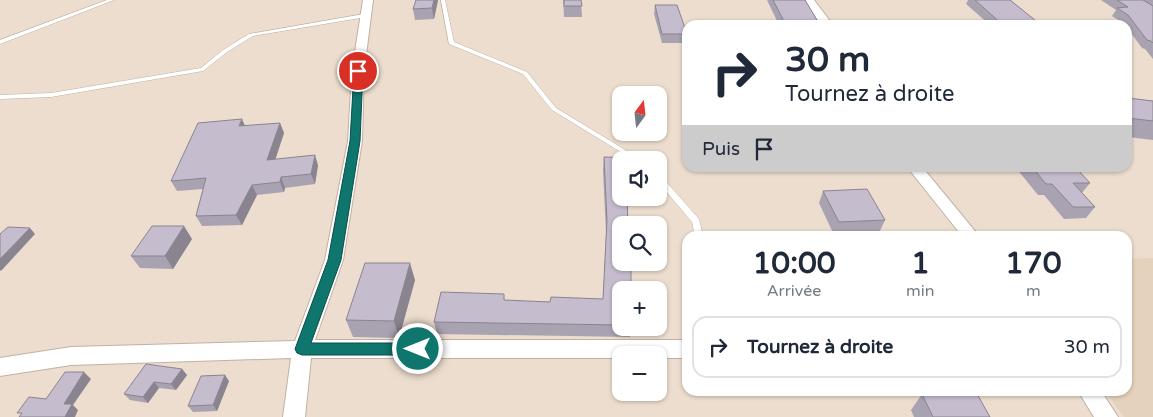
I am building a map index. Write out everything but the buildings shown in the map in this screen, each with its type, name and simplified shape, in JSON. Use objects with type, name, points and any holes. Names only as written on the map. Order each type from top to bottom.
[{"type":"street","points":[[810,0],[824,20]]},
{"type":"street","points":[[294,417],[302,349],[334,260],[355,141],[366,8]]},
{"type":"street","points":[[917,172],[968,231]]},
{"type":"street","points":[[0,367],[71,356],[302,349],[682,349]]},
{"type":"street","points":[[1092,396],[1107,417]]},
{"type":"lane","points":[[0,42],[112,0]]},
{"type":"lane","points":[[443,0],[452,43],[525,73],[554,109],[624,151]]},
{"type":"lane","points":[[0,97],[51,95],[203,70],[225,51],[251,35],[366,8]]},
{"type":"lane","points":[[667,188],[696,220],[698,231]]},
{"type":"shaded area","points":[[1153,258],[1153,417],[1124,417],[1109,396],[1132,396],[1132,259]]},
{"type":"route","points":[[358,71],[355,141],[334,260],[302,349],[418,349]]}]
